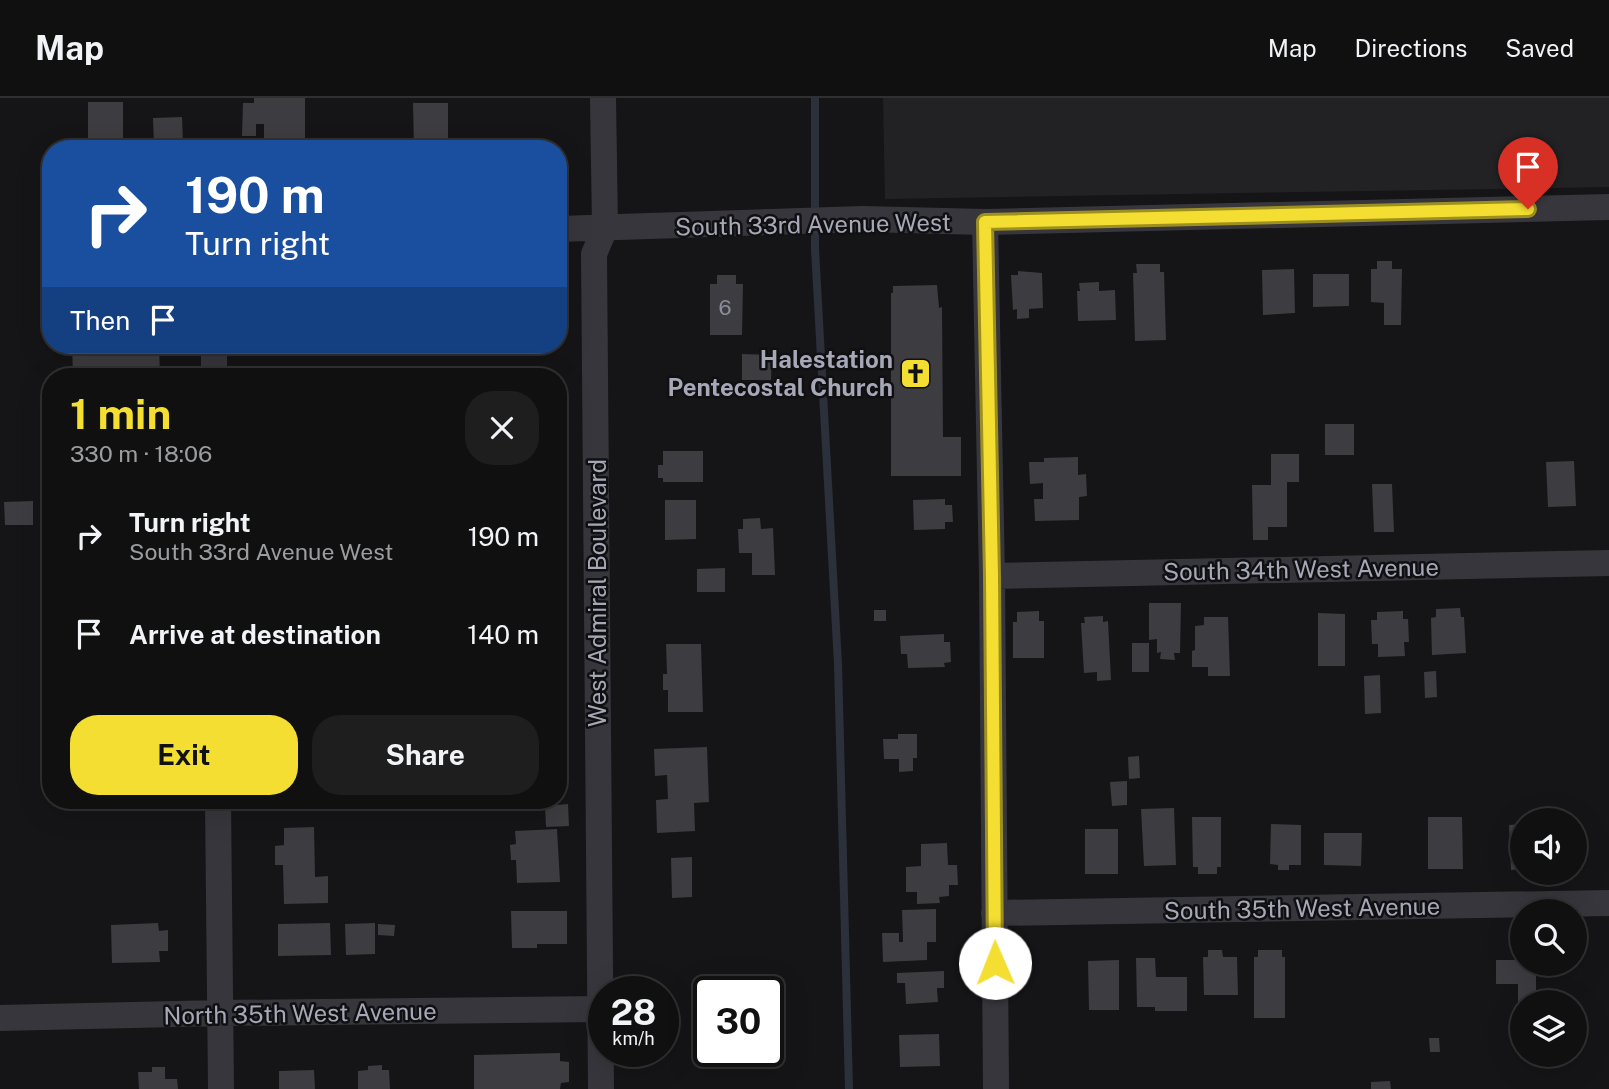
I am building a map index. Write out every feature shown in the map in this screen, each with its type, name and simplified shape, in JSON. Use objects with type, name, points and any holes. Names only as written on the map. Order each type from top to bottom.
[{"type":"street","name":"West Admiral Boulevard","points":[[600,976],[594,254],[605,228],[603,98]]},
{"type":"street","name":"South 33rd Avenue West","points":[[567,229],[863,219],[985,222],[1609,207]]},
{"type":"street","points":[[985,222],[992,576],[996,1089]]},
{"type":"street","name":"South 34th West Avenue","points":[[992,576],[1609,563]]},
{"type":"street","points":[[218,809],[221,1089]]},
{"type":"street","name":"South 35th West Avenue","points":[[994,913],[1609,903]]},
{"type":"street","name":"North 35th West Avenue","points":[[0,1018],[588,1009]]},
{"type":"street","name":"West Admiral Boulevard","points":[[601,1067],[601,1089]]},
{"type":"shaded area","points":[[883,98],[1609,98],[1609,187],[885,199]]},
{"type":"building","points":[[254,98],[305,98],[305,140],[264,140],[264,124],[256,124],[256,136],[242,136],[243,103],[254,103]]},
{"type":"building","points":[[88,102],[123,102],[123,140],[88,140]]},
{"type":"building","points":[[413,103],[448,103],[448,140],[414,140]]},
{"type":"building","points":[[182,117],[183,140],[154,140],[153,118]]},
{"type":"building","points":[[1377,261],[1392,261],[1392,269],[1402,269],[1401,325],[1384,325],[1384,303],[1371,302],[1371,269],[1377,269]]},
{"type":"building","points":[[1136,264],[1160,264],[1160,272],[1164,272],[1166,340],[1135,341],[1133,273],[1137,273]]},
{"type":"building","points":[[1294,269],[1295,313],[1263,315],[1262,270]]},
{"type":"building","points":[[1018,271],[1042,273],[1043,308],[1029,309],[1029,318],[1017,319],[1017,309],[1013,310],[1011,275],[1018,275]]},
{"type":"building","points":[[1313,274],[1349,274],[1349,306],[1313,307]]},
{"type":"building","points":[[717,275],[736,275],[736,284],[743,284],[742,335],[710,335],[710,284],[717,284]]},
{"type":"building","points":[[1099,282],[1099,291],[1115,290],[1116,320],[1078,321],[1079,283]]},
{"type":"building","name":"Halestation Pentecostal Church","points":[[937,285],[939,308],[942,307],[943,437],[961,437],[961,476],[891,476],[891,293],[893,286]]},
{"type":"building","points":[[72,354],[159,354],[160,368],[73,368]]},
{"type":"building","points":[[742,354],[772,355],[771,380],[742,380]]},
{"type":"building","points":[[1325,424],[1354,424],[1354,455],[1325,455]]},
{"type":"building","points":[[663,451],[703,451],[703,482],[663,482],[663,478],[658,478],[658,465],[663,465]]},
{"type":"building","points":[[1271,454],[1299,454],[1299,482],[1287,482],[1287,527],[1268,527],[1268,540],[1253,540],[1252,485],[1271,485]]},
{"type":"building","points":[[1078,457],[1078,475],[1086,474],[1087,496],[1079,497],[1079,520],[1035,521],[1034,499],[1043,499],[1043,483],[1030,484],[1029,462],[1044,462],[1044,458]]},
{"type":"building","points":[[1574,461],[1576,506],[1548,507],[1546,462]]},
{"type":"building","points":[[1372,484],[1392,484],[1394,532],[1374,532]]},
{"type":"building","points":[[945,499],[945,505],[952,505],[953,522],[945,522],[945,529],[914,530],[913,500]]},
{"type":"building","points":[[665,500],[696,500],[696,539],[665,540]]},
{"type":"building","points":[[33,501],[33,525],[5,525],[4,502]]},
{"type":"building","points":[[760,518],[761,529],[773,528],[775,575],[752,575],[752,553],[739,553],[738,529],[743,529],[743,519]]},
{"type":"building","points":[[725,568],[725,592],[697,592],[697,569]]},
{"type":"building","points":[[1149,603],[1181,603],[1180,653],[1174,653],[1175,660],[1160,659],[1157,639],[1149,640]]},
{"type":"building","points":[[1460,608],[1461,617],[1464,617],[1466,653],[1432,655],[1431,618],[1436,617],[1436,609]]},
{"type":"building","points":[[874,610],[886,610],[886,621],[874,621]]},
{"type":"building","points":[[1039,611],[1039,621],[1044,621],[1044,658],[1013,658],[1013,622],[1017,622],[1017,612]]},
{"type":"building","points":[[1403,611],[1403,619],[1408,619],[1409,642],[1404,642],[1405,656],[1378,657],[1378,644],[1372,644],[1371,620],[1377,620],[1377,612]]},
{"type":"building","points":[[1318,613],[1345,614],[1345,666],[1318,666]]},
{"type":"building","points":[[1103,616],[1103,622],[1108,621],[1111,680],[1097,681],[1097,672],[1084,673],[1081,623],[1085,623],[1084,617]]},
{"type":"building","points":[[1204,617],[1228,617],[1230,676],[1208,676],[1208,667],[1192,667],[1195,626],[1204,625]]},
{"type":"building","points":[[944,634],[944,642],[950,642],[951,662],[944,663],[945,667],[908,668],[907,654],[901,654],[900,636]]},
{"type":"building","points":[[1132,643],[1149,643],[1149,672],[1132,672]]},
{"type":"building","points":[[666,644],[701,644],[703,712],[668,712],[668,690],[663,690],[663,674],[667,674]]},
{"type":"building","points":[[1436,671],[1437,697],[1425,698],[1424,672]]},
{"type":"building","points":[[1380,675],[1381,713],[1365,714],[1364,676]]},
{"type":"building","points":[[898,734],[917,734],[917,758],[913,758],[913,771],[899,772],[899,759],[884,759],[883,739],[898,739]]},
{"type":"building","points":[[707,747],[709,802],[694,803],[695,831],[657,833],[656,800],[668,799],[667,775],[655,776],[654,749]]},
{"type":"building","points":[[1139,756],[1140,778],[1129,779],[1128,757]]},
{"type":"building","points":[[1127,781],[1127,805],[1112,806],[1110,782]]},
{"type":"building","points":[[567,804],[569,826],[546,827],[545,809],[567,809]]},
{"type":"building","points":[[1174,808],[1176,865],[1144,866],[1141,809]]},
{"type":"building","points":[[1192,817],[1221,817],[1221,867],[1217,867],[1217,874],[1198,874],[1198,867],[1193,867]]},
{"type":"building","points":[[1428,817],[1462,817],[1463,869],[1428,869]]},
{"type":"building","points":[[1271,824],[1301,825],[1301,865],[1289,865],[1289,870],[1278,870],[1278,865],[1270,864]]},
{"type":"building","points":[[314,827],[315,877],[328,876],[328,903],[284,904],[283,865],[275,865],[275,846],[284,845],[284,828]]},
{"type":"building","points":[[557,829],[560,882],[517,883],[516,860],[511,860],[510,845],[516,844],[515,831]]},
{"type":"building","points":[[1085,829],[1118,829],[1118,874],[1085,874]]},
{"type":"building","points":[[1324,833],[1362,833],[1361,866],[1324,865]]},
{"type":"building","points":[[947,843],[948,865],[957,865],[958,885],[949,885],[949,896],[939,897],[940,903],[917,904],[917,892],[906,892],[906,867],[921,866],[921,844]]},
{"type":"building","points":[[692,857],[692,897],[672,898],[671,858]]},
{"type":"building","points":[[936,909],[936,942],[927,942],[927,960],[883,962],[882,933],[899,933],[899,942],[903,942],[902,910]]},
{"type":"building","points":[[511,911],[567,911],[567,944],[537,944],[537,948],[512,948]]},
{"type":"building","points":[[158,923],[159,931],[168,930],[168,951],[159,951],[160,962],[112,963],[111,925]]},
{"type":"building","points":[[330,923],[331,955],[278,956],[278,924]]},
{"type":"building","points":[[375,923],[375,954],[346,955],[345,924]]},
{"type":"building","points":[[378,924],[395,925],[394,936],[378,935]]},
{"type":"building","points":[[1208,950],[1222,950],[1223,957],[1237,957],[1238,995],[1204,995],[1203,957],[1208,957]]},
{"type":"building","points":[[1258,950],[1282,950],[1282,957],[1285,957],[1285,1018],[1254,1018],[1254,957],[1258,957]]},
{"type":"building","points":[[1136,958],[1155,958],[1156,977],[1187,977],[1187,1011],[1155,1011],[1155,1007],[1137,1007]]},
{"type":"building","points":[[1119,960],[1119,1010],[1089,1010],[1088,961]]},
{"type":"building","points":[[1496,960],[1510,960],[1510,976],[1536,976],[1536,990],[1518,990],[1518,984],[1496,984]]},
{"type":"building","points":[[944,971],[944,988],[937,988],[938,1002],[906,1004],[905,983],[897,983],[897,973]]},
{"type":"building","points":[[939,1034],[940,1066],[900,1067],[899,1035]]},
{"type":"building","points":[[1429,1038],[1439,1038],[1440,1052],[1430,1052]]},
{"type":"building","points":[[560,1053],[560,1061],[569,1062],[569,1082],[561,1083],[560,1089],[474,1089],[474,1055]]},
{"type":"building","points":[[382,1065],[382,1070],[389,1070],[390,1089],[358,1089],[358,1071],[368,1070],[368,1066]]},
{"type":"building","points":[[152,1067],[165,1067],[165,1079],[177,1079],[178,1089],[139,1089],[138,1072],[152,1072]]},
{"type":"building","points":[[314,1070],[315,1089],[279,1089],[279,1071]]},
{"type":"building","points":[[1390,1081],[1391,1089],[1371,1089],[1371,1082]]},
{"type":"waterway","points":[[815,98],[815,249],[838,664],[849,1089]]},
{"type":"place","name":"Halestation Pentecostal Church","points":[[916,373]]},
{"type":"route","points":[[995,963],[992,576],[985,222],[1528,209]]}]
